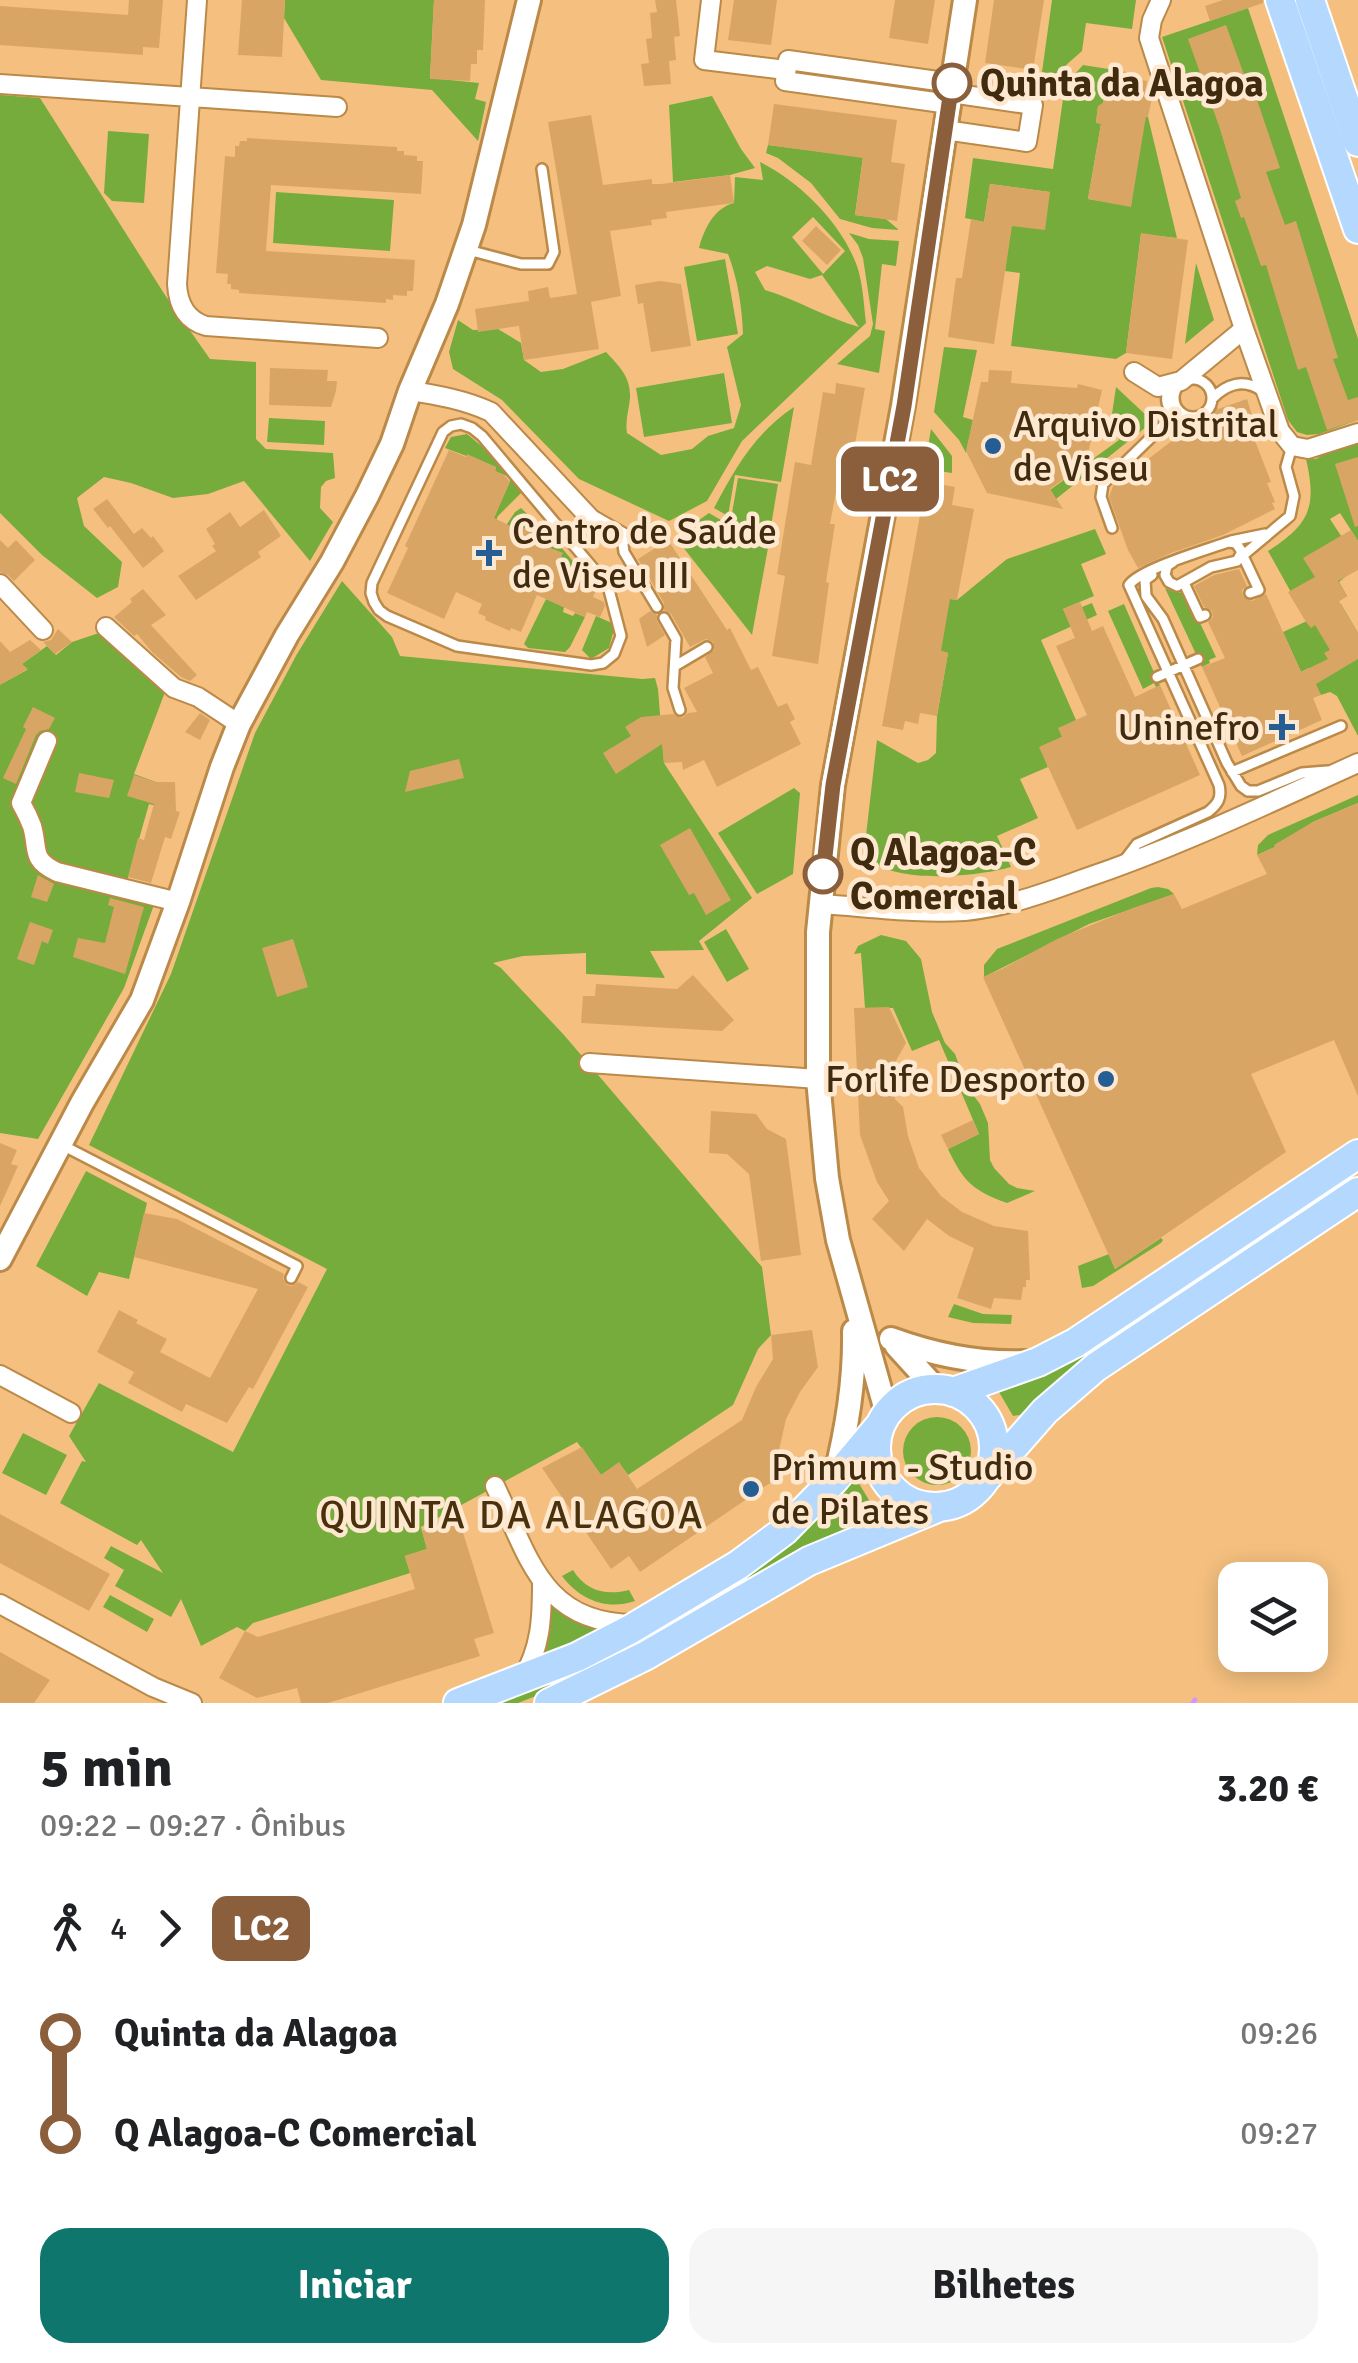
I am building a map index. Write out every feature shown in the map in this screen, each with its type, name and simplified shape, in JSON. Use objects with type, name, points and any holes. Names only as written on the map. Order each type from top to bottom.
[{"type":"main road","points":[[1280,0],[1358,229]]},
{"type":"main road","points":[[1310,0],[1358,142]]},
{"type":"main road","points":[[458,1703],[578,1657],[738,1564],[784,1531],[834,1480],[903,1398],[1038,1362],[1075,1343],[1358,1154]]},
{"type":"main road","points":[[549,1703],[645,1656],[809,1561],[967,1499],[1044,1411],[1096,1367],[1358,1192]]},
{"type":"main road","points":[[944,1390],[968,1400],[990,1426],[994,1460],[988,1476]]},
{"type":"main road","points":[[884,1419],[876,1444],[877,1464],[886,1482],[899,1496],[917,1505],[937,1508]]},
{"type":"street","points":[[197,0],[177,284],[181,305],[200,324],[378,338]]},
{"type":"street","points":[[1,1253],[142,1000],[239,724],[332,562],[392,444],[474,225],[529,0]]},
{"type":"street","points":[[711,0],[704,60],[786,70],[785,80],[950,94],[1033,106],[1027,142],[945,130]]},
{"type":"street","points":[[884,1419],[838,1240],[828,1178],[818,1079],[820,904],[833,785],[904,406],[964,0]]},
{"type":"street","points":[[1161,0],[1149,38],[1280,431],[1292,446],[1308,450],[1358,434]]},
{"type":"street","points":[[0,84],[337,107]]},
{"type":"street","points":[[1134,372],[1158,387],[1180,382],[1244,329]]},
{"type":"street","points":[[410,391],[444,396],[491,412],[591,519],[622,537]]},
{"type":"street","points":[[0,584],[43,630]]},
{"type":"street","points":[[106,627],[174,688],[198,697],[239,724]]},
{"type":"street","points":[[47,741],[22,803],[33,829],[38,860],[57,872],[178,902]]},
{"type":"street","points":[[820,904],[974,910],[1038,895],[1179,844],[1358,763]]},
{"type":"street","points":[[589,1063],[818,1079]]},
{"type":"street","points":[[854,1298],[944,1390]]},
{"type":"street","points":[[834,1480],[853,1376],[854,1298]]},
{"type":"street","points":[[891,1339],[954,1358],[1038,1362]]},
{"type":"street","points":[[0,1375],[71,1413]]},
{"type":"street","points":[[495,1486],[542,1583],[556,1598],[604,1622],[640,1624]]},
{"type":"street","points":[[520,1680],[540,1636],[542,1583]]},
{"type":"street","points":[[0,1604],[153,1688],[192,1703]]},
{"type":"street","points":[[153,1688],[168,1703]]},
{"type":"lane","points":[[466,250],[520,264],[548,264],[554,252],[542,169]]},
{"type":"lane","points":[[1193,378],[1205,382],[1212,392],[1208,410],[1196,417],[1178,414],[1174,399],[1180,382],[1193,378]]},
{"type":"lane","points":[[1212,399],[1237,383],[1251,384],[1268,396]]},
{"type":"lane","points":[[1112,528],[1101,497],[1103,484],[1178,414]]},
{"type":"lane","points":[[455,425],[466,426],[482,436],[573,544],[608,586],[621,630],[614,654],[597,664],[456,646],[386,616],[372,598],[372,583],[443,432],[455,425]]},
{"type":"lane","points":[[1173,562],[1165,568],[1164,575],[1174,586],[1211,567],[1240,558],[1284,522],[1292,510],[1294,496],[1286,466],[1292,446]]},
{"type":"lane","points":[[573,544],[591,519]]},
{"type":"lane","points":[[1119,867],[1138,844],[1208,812],[1221,796],[1129,585],[1134,578],[1173,562],[1228,542],[1272,532]]},
{"type":"lane","points":[[622,537],[624,552],[657,607]]},
{"type":"lane","points":[[1228,542],[1240,546],[1240,558],[1258,590],[1250,594]]},
{"type":"lane","points":[[1164,575],[1148,577],[1144,590],[1160,612],[1232,772],[1244,789],[1258,791],[1302,773],[1339,772]]},
{"type":"lane","points":[[1184,583],[1200,617],[1205,615]]},
{"type":"lane","points":[[664,618],[676,639],[673,688],[680,710]]},
{"type":"lane","points":[[675,666],[708,647]]},
{"type":"lane","points":[[1157,677],[1198,659]]},
{"type":"lane","points":[[1232,772],[1340,726]]},
{"type":"lane","points":[[60,1144],[296,1266],[291,1278]]},
{"type":"green space","points":[[285,0],[434,0],[430,78],[479,83],[475,99],[486,102],[478,141],[432,90],[321,80],[284,18]]},
{"type":"green space","points":[[1052,0],[1136,0],[1132,29],[1086,23],[1082,51],[1056,74],[1042,72]]},
{"type":"green space","points":[[1248,8],[1358,339],[1358,420],[1319,434],[1297,432],[1288,420],[1162,37]]},
{"type":"green space","points":[[1083,65],[1121,71],[1118,75],[1108,74],[1103,103],[1098,107],[1096,122],[1101,124],[1088,199],[1131,206],[1139,115],[1148,117],[1177,238],[1141,234],[1126,353],[1116,359],[1011,346],[1020,273],[1005,271],[1011,226],[1050,192],[990,184],[984,222],[965,218],[973,158],[1053,169],[1065,85]]},
{"type":"green space","points":[[0,95],[40,98],[210,359],[256,362],[256,439],[266,449],[333,453],[335,478],[321,487],[320,508],[333,522],[310,561],[244,481],[208,494],[173,498],[104,477],[77,498],[84,526],[122,562],[118,587],[97,598],[42,555],[0,513]]},
{"type":"green space","points":[[712,96],[755,168],[673,182],[669,105]]},
{"type":"green space","points":[[108,131],[149,134],[144,203],[112,201],[104,193]]},
{"type":"green space","points":[[768,145],[863,157],[855,215],[886,219],[899,230],[840,219],[811,183],[766,153]]},
{"type":"green space","points":[[760,162],[805,193],[843,237],[858,269],[866,323],[742,441],[707,501],[669,521],[579,479],[502,400],[453,369],[449,352],[458,320],[473,330],[498,329],[521,343],[524,360],[541,372],[563,369],[606,352],[628,384],[627,433],[661,455],[692,449],[708,436],[734,428],[741,405],[727,347],[743,334],[739,294],[728,254],[699,248],[711,220],[734,203],[735,177],[763,180]],"holes":[[[813,217],[845,251],[823,274],[792,237]],[[767,266],[810,279],[822,275],[859,327],[765,290],[755,272]]]},
{"type":"green space","points":[[276,192],[394,200],[390,251],[273,243]]},
{"type":"green space","points":[[849,233],[899,241],[896,266],[882,264],[875,329],[885,331],[879,373],[837,364],[870,336],[873,324],[863,258]]},
{"type":"green space","points":[[725,259],[738,334],[697,341],[684,267]]},
{"type":"green space","points":[[1196,263],[1214,320],[1185,344]]},
{"type":"green space","points":[[944,347],[977,350],[963,417],[973,420],[966,453],[934,412]]},
{"type":"green space","points":[[724,373],[732,423],[644,437],[636,388]]},
{"type":"green space","points":[[1116,387],[1148,417],[1156,411],[1156,419],[1056,499],[1050,490],[1119,440],[1112,414]]},
{"type":"green space","points":[[794,407],[781,482],[735,475],[728,516],[714,508],[748,452],[768,428]]},
{"type":"green space","points":[[269,418],[325,421],[324,445],[267,442]]},
{"type":"green space","points":[[931,429],[952,456],[952,473],[924,469]]},
{"type":"green space","points":[[467,434],[491,454],[523,491],[498,516],[488,539],[511,478],[495,471],[496,467],[445,448],[451,437]]},
{"type":"green space","points":[[1358,442],[1358,541],[1340,513],[1330,519],[1347,545],[1332,555],[1345,577],[1339,582],[1347,596],[1321,616],[1341,604],[1358,633],[1358,736],[1337,696],[1330,692],[1321,695],[1309,668],[1301,672],[1283,632],[1307,621],[1268,551],[1293,532],[1307,513],[1311,490],[1306,459],[1316,459],[1335,448]]},
{"type":"green space","points":[[738,478],[778,484],[768,544],[728,537]]},
{"type":"green space","points":[[521,508],[555,540],[589,580],[555,571],[562,553],[550,548],[553,541],[523,528],[501,533]]},
{"type":"green space","points":[[709,513],[726,523],[724,540],[768,548],[752,635],[675,537]]},
{"type":"green space","points":[[1095,529],[1106,554],[1081,564],[1094,596],[1063,609],[1068,619],[1092,603],[1097,615],[1041,640],[1076,720],[1062,737],[1040,747],[1048,767],[1020,779],[1038,818],[997,836],[1011,867],[938,876],[882,867],[871,859],[865,844],[877,740],[918,763],[936,753],[937,716],[948,653],[941,651],[933,596],[957,600],[1007,559]]},
{"type":"green space","points":[[342,581],[392,637],[400,656],[655,678],[664,763],[752,898],[699,941],[704,950],[650,951],[665,978],[586,974],[586,953],[523,956],[493,963],[564,1035],[762,1267],[771,1335],[758,1349],[733,1405],[628,1475],[619,1463],[601,1475],[577,1442],[421,1527],[427,1549],[405,1556],[410,1573],[253,1623],[245,1631],[237,1627],[201,1646],[181,1599],[171,1617],[115,1586],[124,1570],[104,1558],[111,1546],[163,1573],[141,1540],[137,1545],[60,1503],[82,1461],[86,1462],[69,1436],[99,1383],[233,1452],[327,1269],[89,1145],[171,974],[255,733]]},
{"type":"green space","points":[[1165,588],[1186,593],[1216,657],[1210,663],[1202,667]]},
{"type":"green space","points":[[546,599],[564,607],[563,612],[585,617],[565,652],[528,648],[524,644]]},
{"type":"green space","points":[[1124,604],[1160,686],[1154,683],[1143,689],[1108,611]]},
{"type":"green space","points":[[596,616],[612,623],[614,629],[609,648],[591,659],[582,650]]},
{"type":"green space","points":[[105,631],[165,692],[134,774],[156,782],[157,806],[149,804],[124,892],[155,902],[124,988],[38,1139],[0,1133],[0,681],[27,670],[22,664],[47,646],[56,655],[72,642]]},
{"type":"green space","points":[[794,788],[800,793],[793,874],[757,894],[718,833]]},
{"type":"green space","points":[[1358,795],[1358,803],[1313,822],[1257,855],[1258,845],[1268,835]]},
{"type":"green space","points":[[1158,887],[1174,894],[1089,924],[984,977],[984,965],[997,949]]},
{"type":"green space","points":[[726,929],[749,969],[727,982],[704,942]]},
{"type":"green space","points":[[881,935],[906,941],[921,959],[932,1012],[988,1123],[994,1168],[1009,1184],[1035,1191],[1007,1203],[977,1189],[959,1169],[948,1149],[979,1134],[939,1040],[912,1051],[893,1008],[865,1008],[861,953],[854,954],[858,946]]},
{"type":"green space","points":[[86,1171],[147,1203],[129,1279],[99,1272],[87,1296],[36,1266]]},
{"type":"green space","points":[[1340,1177],[1346,1186],[1100,1349],[1064,1374],[1020,1415],[1013,1416],[999,1392],[1001,1387]]},
{"type":"green space","points":[[1161,1238],[1161,1243],[1093,1286],[1082,1288],[1078,1266],[1109,1254],[1115,1269]]},
{"type":"green space","points":[[954,1304],[983,1314],[1012,1315],[1011,1324],[973,1323],[948,1317]]},
{"type":"green space","points":[[937,1417],[961,1427],[971,1451],[961,1475],[937,1485],[913,1475],[903,1451],[913,1427]]},
{"type":"green space","points":[[23,1433],[67,1455],[46,1495],[2,1473]]},
{"type":"green space","points":[[855,1477],[876,1516],[825,1538],[642,1646],[554,1689],[518,1703],[493,1703]]},
{"type":"green space","points":[[573,1570],[590,1587],[605,1592],[629,1590],[635,1601],[614,1605],[585,1597],[562,1576]]},
{"type":"green space","points":[[110,1595],[154,1619],[147,1632],[103,1607]]},
{"type":"green space","points":[[552,1604],[579,1623],[601,1629],[542,1657],[550,1633]]},
{"type":"building","points":[[129,0],[163,0],[159,48],[143,47],[143,55],[0,45],[0,6],[128,15]]},
{"type":"building","points":[[242,0],[285,0],[282,57],[238,55]]},
{"type":"building","points":[[434,0],[485,0],[483,50],[477,50],[477,64],[471,64],[470,81],[430,79]]},
{"type":"building","points":[[655,0],[676,0],[680,36],[674,37],[676,60],[669,61],[671,84],[644,86],[641,64],[649,63],[646,39],[652,38],[650,13],[657,12]]},
{"type":"building","points":[[734,0],[777,0],[771,45],[728,40]]},
{"type":"building","points":[[895,0],[935,0],[928,44],[889,38]]},
{"type":"building","points":[[994,0],[1044,0],[1033,70],[985,63]]},
{"type":"building","points":[[1223,0],[1263,3],[1210,21],[1205,6]]},
{"type":"building","points":[[1226,25],[1247,83],[1251,82],[1280,168],[1266,172],[1285,225],[1296,221],[1348,400],[1358,397],[1358,420],[1327,430],[1306,367],[1298,370],[1266,265],[1261,266],[1244,217],[1241,218],[1235,201],[1241,198],[1188,39]]},
{"type":"building","points":[[1121,71],[1147,81],[1144,97],[1152,98],[1131,207],[1088,199],[1101,124],[1096,123],[1098,106],[1103,103],[1108,74],[1118,75]]},
{"type":"building","points":[[774,104],[897,120],[891,162],[905,164],[897,221],[855,215],[863,158],[768,145]]},
{"type":"building","points":[[591,115],[603,185],[652,179],[652,184],[661,184],[730,175],[734,203],[666,212],[667,218],[651,220],[652,225],[610,231],[621,296],[591,302],[599,349],[524,360],[519,326],[478,332],[475,309],[529,301],[528,291],[548,287],[550,298],[577,294],[548,122]]},
{"type":"building","points":[[247,138],[397,147],[404,155],[423,161],[421,194],[271,185],[266,251],[415,260],[413,291],[407,291],[407,296],[393,295],[393,300],[386,299],[386,303],[239,293],[231,289],[228,274],[216,273],[225,156],[235,157],[235,146]]},
{"type":"building","points":[[990,184],[1050,192],[1045,230],[1012,226],[994,344],[948,337],[956,278],[962,278],[971,219],[984,222]]},
{"type":"building","points":[[816,226],[841,250],[827,265],[802,241]]},
{"type":"building","points":[[1141,233],[1188,240],[1172,359],[1126,353]]},
{"type":"building","points":[[660,281],[681,284],[691,346],[651,352],[643,303],[638,304],[635,285]]},
{"type":"building","points":[[270,368],[328,370],[327,381],[337,381],[331,407],[269,405]]},
{"type":"building","points":[[989,370],[1012,371],[1011,383],[1077,388],[1078,384],[1102,390],[1086,463],[1050,489],[1063,509],[987,493],[966,451],[981,382],[988,382]]},
{"type":"building","points":[[836,383],[865,388],[850,472],[840,470],[830,524],[835,524],[818,664],[772,656],[785,576],[777,574],[795,462],[811,465],[823,392],[835,394]]},
{"type":"building","points":[[1247,399],[1252,415],[1248,417],[1255,432],[1252,433],[1271,482],[1267,483],[1275,509],[1223,535],[1138,568],[1109,497],[1113,486],[1173,440],[1171,429],[1185,425],[1189,415],[1208,406],[1218,409]]},
{"type":"building","points":[[449,450],[496,467],[495,471],[504,475],[510,482],[494,518],[553,541],[550,548],[563,553],[557,566],[589,580],[586,585],[596,590],[593,597],[604,602],[600,617],[587,612],[585,617],[537,595],[521,632],[511,628],[510,631],[485,620],[478,613],[482,604],[456,592],[444,619],[387,593]]},
{"type":"building","points":[[1358,457],[1358,526],[1355,527],[1335,464]]},
{"type":"building","points":[[926,482],[955,487],[952,505],[974,509],[957,600],[950,599],[941,651],[948,653],[937,716],[920,713],[918,724],[905,721],[903,730],[882,726]]},
{"type":"building","points":[[107,499],[134,534],[142,528],[164,551],[143,568],[93,509]]},
{"type":"building","points":[[264,510],[281,536],[258,552],[261,557],[196,600],[178,576],[216,551],[206,529],[230,512],[240,527]]},
{"type":"building","points":[[1351,530],[1358,541],[1358,570],[1338,581],[1347,596],[1339,601],[1358,633],[1358,659],[1316,684],[1321,695],[1313,698],[1322,720],[1242,756],[1202,667],[1225,658],[1208,622],[1212,611],[1204,607],[1194,586],[1214,575],[1239,569],[1247,586],[1242,590],[1243,596],[1252,601],[1266,594],[1301,672],[1328,659],[1324,653],[1330,650],[1315,625],[1311,628],[1306,622],[1288,592],[1315,577],[1303,558]]},
{"type":"building","points":[[0,540],[8,548],[16,540],[35,560],[14,581],[0,572]]},
{"type":"building","points":[[668,540],[727,630],[730,628],[751,670],[758,667],[778,707],[787,703],[795,719],[790,722],[801,744],[717,787],[704,760],[683,770],[682,762],[664,763],[662,744],[616,774],[603,753],[631,736],[625,727],[641,717],[673,714],[682,718],[697,712],[684,688],[713,673],[705,657],[714,650],[713,642],[706,639],[690,647],[671,614],[664,610],[664,603],[638,559]]},
{"type":"building","points":[[143,589],[166,615],[151,625],[197,675],[190,681],[114,617]]},
{"type":"building","points":[[1080,602],[1092,631],[1103,626],[1135,697],[1160,685],[1200,775],[1077,830],[1039,747],[1062,737],[1058,728],[1087,715],[1056,646],[1075,638],[1063,609]]},
{"type":"building","points":[[650,611],[657,615],[665,635],[647,647],[639,619]]},
{"type":"building","points":[[58,629],[72,642],[55,654],[43,642],[51,640]]},
{"type":"building","points":[[30,640],[41,650],[22,664],[28,669],[0,685],[0,641],[10,652]]},
{"type":"building","points":[[33,707],[55,718],[49,729],[36,735],[16,784],[3,778]]},
{"type":"building","points":[[200,713],[210,720],[200,740],[185,732]]},
{"type":"building","points":[[459,759],[464,778],[405,792],[410,771]]},
{"type":"building","points":[[79,773],[114,780],[109,798],[75,792]]},
{"type":"building","points":[[134,775],[156,782],[175,782],[176,811],[180,812],[171,839],[165,837],[151,883],[128,877],[138,838],[144,840],[154,804],[127,796]]},
{"type":"building","points":[[1358,803],[1358,1096],[1334,1040],[1251,1074],[1286,1152],[1115,1269],[983,977],[1057,939],[1133,908],[1174,894],[1182,909],[1267,874],[1257,855],[1313,822]]},
{"type":"building","points":[[690,828],[731,900],[706,915],[694,893],[689,895],[660,845]]},
{"type":"building","points":[[38,875],[54,884],[47,902],[31,897]]},
{"type":"building","points":[[110,898],[144,907],[125,974],[73,957],[78,938],[105,943],[114,907],[108,905]]},
{"type":"building","points":[[30,922],[53,930],[48,944],[42,941],[34,965],[17,959]]},
{"type":"building","points":[[293,939],[308,987],[277,997],[262,948]]},
{"type":"building","points":[[693,975],[734,1020],[722,1031],[581,1023],[583,996],[595,996],[596,984],[677,989]]},
{"type":"building","points":[[889,1007],[906,1043],[893,1066],[895,1099],[903,1107],[919,1168],[941,1196],[962,1212],[994,1226],[1028,1231],[1030,1280],[1026,1280],[1021,1300],[994,1298],[991,1309],[957,1298],[974,1248],[927,1219],[904,1251],[872,1219],[889,1201],[877,1182],[860,1135],[854,1008]]},
{"type":"building","points":[[711,1111],[756,1114],[767,1129],[786,1139],[801,1255],[761,1261],[749,1174],[727,1154],[709,1153]]},
{"type":"building","points":[[973,1120],[979,1134],[948,1149],[941,1135]]},
{"type":"building","points":[[0,1143],[17,1150],[11,1164],[18,1166],[0,1206]]},
{"type":"building","points":[[144,1213],[177,1219],[284,1274],[287,1285],[298,1282],[308,1287],[253,1389],[249,1387],[227,1423],[186,1404],[182,1412],[128,1383],[134,1372],[97,1352],[119,1310],[167,1339],[160,1352],[210,1378],[258,1289],[134,1257]]},
{"type":"building","points":[[812,1330],[818,1367],[786,1419],[776,1479],[640,1572],[629,1556],[611,1569],[542,1468],[582,1447],[601,1475],[619,1462],[637,1489],[742,1420],[773,1359],[771,1335]]},
{"type":"building","points":[[457,1513],[494,1633],[474,1639],[480,1656],[328,1703],[301,1703],[297,1688],[257,1698],[219,1678],[245,1631],[258,1637],[415,1589],[405,1556],[427,1549],[422,1531]]},
{"type":"building","points":[[0,1514],[110,1574],[89,1611],[0,1563]]},
{"type":"building","points":[[0,1652],[50,1680],[34,1703],[0,1703]]},
{"type":"bus line","name":"LC2","points":[[823,874],[833,785],[904,406],[952,83]]},
{"type":"place","name":"Quinta da Alagoa","points":[[952,83]]},
{"type":"place","name":"Arquivo Distrital de Viseu","points":[[993,446]]},
{"type":"place","name":"Centro de Saúde de Viseu III","points":[[489,553]]},
{"type":"place","name":"Uninefro","points":[[1282,727]]},
{"type":"place","name":"Q Alagoa-C Comercial","points":[[823,874]]},
{"type":"place","name":"Forlife Desporto","points":[[1106,1079]]},
{"type":"place","name":"Primum - Studio de Pilates","points":[[751,1489]]},
{"type":"district","name":"QUINTA DA ALAGOA","points":[[512,1515]]}]
